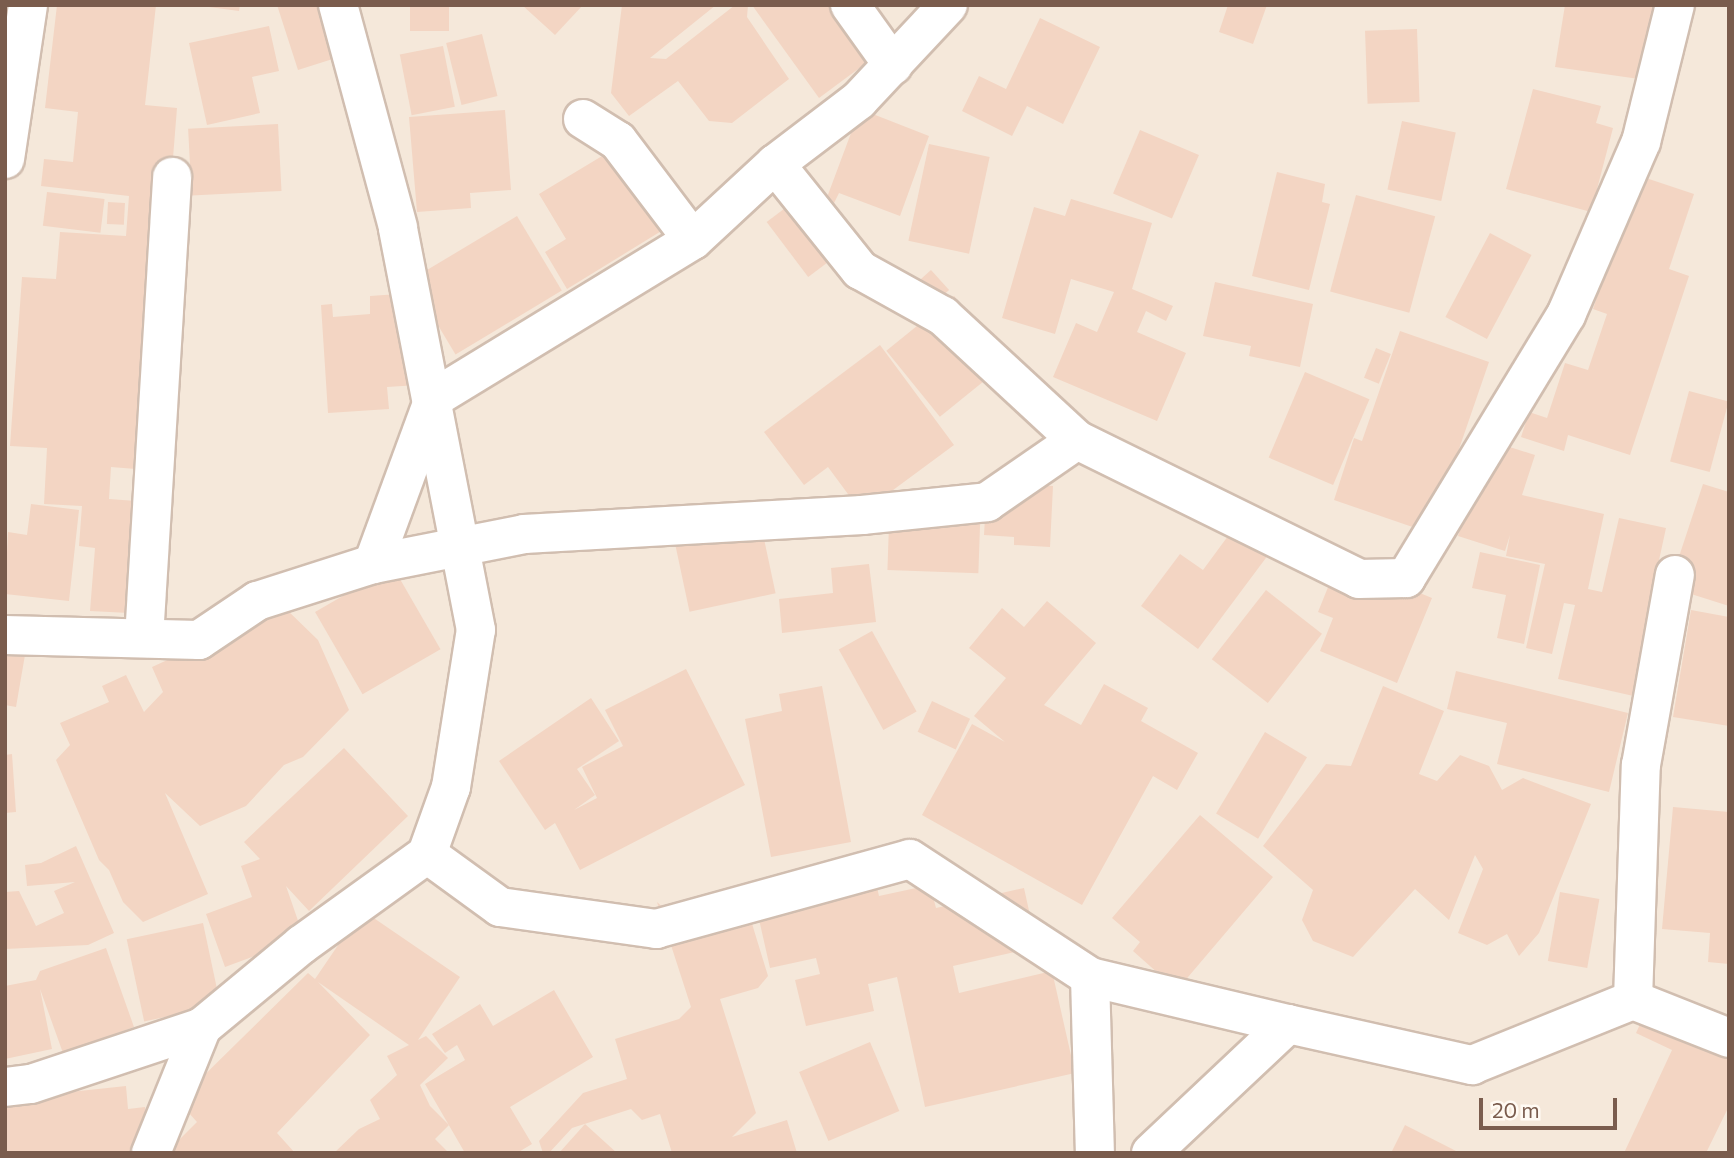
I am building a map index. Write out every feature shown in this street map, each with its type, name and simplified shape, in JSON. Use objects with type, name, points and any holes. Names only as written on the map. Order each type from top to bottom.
[{"type":"street","points":[[5,159],[28,5]]},
{"type":"street","points":[[850,5],[893,65]]},
{"type":"street","points":[[373,564],[434,398],[694,240],[775,164],[859,100],[948,5]]},
{"type":"street","points":[[775,164],[860,270],[943,316],[1077,440],[1359,579],[1406,578],[1566,315],[1641,142],[1675,5]]},
{"type":"street","points":[[5,1087],[31,1084],[202,1027],[301,945],[427,854],[451,787],[476,630],[434,398],[398,227],[341,6]]},
{"type":"street","points":[[583,119],[618,141],[694,240]]},
{"type":"street","points":[[144,638],[172,177]]},
{"type":"street","points":[[5,635],[199,640],[257,601],[373,564],[524,534],[862,515],[987,502],[1077,440]]},
{"type":"street","points":[[1633,1000],[1642,765],[1675,575]]},
{"type":"street","points":[[427,854],[500,907],[656,929],[910,859],[1090,977],[1472,1065],[1633,1000],[1729,1038]]},
{"type":"street","points":[[1090,977],[1095,1153]]},
{"type":"street","points":[[1151,1153],[1288,1024]]},
{"type":"street","points":[[151,1153],[202,1027]]},
{"type":"shaded area","points":[[5,5],[1729,5],[1729,1153],[5,1153]]},
{"type":"building","points":[[57,5],[156,5],[145,105],[177,108],[148,470],[111,467],[109,499],[136,501],[129,613],[90,611],[95,548],[79,546],[82,506],[44,504],[47,448],[10,446],[22,277],[56,279],[60,232],[126,236],[129,196],[41,186],[44,159],[73,162],[78,112],[45,108]]},
{"type":"building","points":[[194,5],[240,5],[239,11]]},
{"type":"building","points":[[277,5],[346,5],[361,50],[298,70]]},
{"type":"building","points":[[410,5],[449,5],[449,31],[410,31]]},
{"type":"building","points":[[522,5],[583,5],[555,35]]},
{"type":"building","points":[[622,5],[716,5],[650,58],[666,59],[735,5],[748,5],[747,17],[789,79],[732,123],[709,121],[678,81],[629,116],[611,93]]},
{"type":"building","points":[[752,5],[841,5],[877,55],[819,98]]},
{"type":"building","points":[[1228,5],[1267,5],[1253,44],[1219,32]]},
{"type":"building","points":[[1565,5],[1657,5],[1646,80],[1555,67]]},
{"type":"building","points":[[1040,18],[1100,47],[1063,124],[1027,106],[1012,136],[962,111],[979,76],[1006,89]]},
{"type":"building","points":[[269,26],[279,71],[252,77],[260,113],[207,125],[189,43]]},
{"type":"building","points":[[1417,29],[1420,102],[1368,104],[1365,31]]},
{"type":"building","points":[[482,34],[497,96],[462,105],[446,43]]},
{"type":"building","points":[[443,46],[455,107],[412,115],[400,54]]},
{"type":"building","points":[[1533,89],[1601,106],[1596,123],[1613,128],[1591,212],[1506,189]]},
{"type":"building","points":[[860,109],[929,136],[900,216],[839,193],[834,203],[826,200]]},
{"type":"building","points":[[505,110],[511,190],[470,193],[471,208],[417,212],[409,117]]},
{"type":"building","points":[[1402,121],[1456,132],[1441,201],[1387,189]]},
{"type":"building","points":[[278,124],[282,191],[192,196],[188,129]]},
{"type":"building","points":[[1140,130],[1199,155],[1172,219],[1113,194]]},
{"type":"building","points":[[632,138],[676,222],[567,289],[545,252],[566,239],[539,194]]},
{"type":"building","points":[[929,144],[990,157],[969,254],[908,241]]},
{"type":"building","points":[[1277,172],[1325,184],[1322,202],[1330,204],[1309,290],[1252,276]]},
{"type":"building","points":[[1637,175],[1694,194],[1669,269],[1689,276],[1630,455],[1568,435],[1564,451],[1521,437],[1529,412],[1547,418],[1565,363],[1588,370],[1607,314],[1593,309]]},
{"type":"building","points":[[813,187],[855,242],[808,277],[767,222]]},
{"type":"building","points":[[47,192],[105,199],[100,233],[43,226]]},
{"type":"building","points":[[1356,195],[1435,216],[1409,313],[1330,292]]},
{"type":"building","points":[[1071,199],[1152,223],[1132,289],[1173,306],[1166,321],[1146,311],[1137,332],[1186,353],[1157,421],[1053,377],[1076,323],[1097,332],[1114,292],[1071,279],[1055,334],[1002,318],[1034,207],[1065,216]]},
{"type":"building","points":[[108,202],[125,203],[124,225],[107,224]]},
{"type":"building","points":[[517,216],[562,291],[456,354],[411,280]]},
{"type":"building","points":[[1490,233],[1531,255],[1487,339],[1445,317]]},
{"type":"building","points":[[931,270],[949,290],[917,319],[899,299]]},
{"type":"building","points":[[1215,282],[1313,304],[1300,367],[1249,356],[1251,346],[1203,336]]},
{"type":"building","points":[[412,293],[418,385],[387,387],[389,409],[328,413],[321,305],[332,304],[333,317],[370,314],[370,296]]},
{"type":"building","points":[[954,296],[1007,362],[940,417],[886,351]]},
{"type":"building","points":[[1400,331],[1489,362],[1430,533],[1334,500],[1354,438],[1362,441]]},
{"type":"building","points":[[880,345],[954,445],[862,513],[828,467],[804,485],[764,432]]},
{"type":"building","points":[[1376,348],[1391,354],[1379,384],[1364,378]]},
{"type":"building","points":[[1305,372],[1369,399],[1333,485],[1269,458]]},
{"type":"building","points":[[1689,391],[1729,402],[1710,472],[1670,462]]},
{"type":"building","points":[[1488,440],[1535,455],[1522,495],[1604,514],[1588,589],[1602,592],[1619,518],[1666,528],[1650,602],[1659,604],[1638,697],[1558,679],[1575,605],[1564,603],[1552,654],[1526,648],[1545,564],[1506,556],[1510,535],[1505,551],[1458,536]]},
{"type":"building","points":[[987,483],[1053,486],[1050,547],[1014,545],[1014,537],[984,535]]},
{"type":"building","points":[[1703,484],[1729,492],[1729,606],[1669,587]]},
{"type":"building","points":[[890,496],[981,499],[978,573],[887,570]]},
{"type":"building","points":[[31,504],[79,510],[69,601],[5,594],[8,532],[27,535]]},
{"type":"building","points":[[1242,517],[1277,543],[1198,649],[1141,606],[1180,554],[1203,570]]},
{"type":"building","points":[[760,520],[776,593],[690,612],[674,538]]},
{"type":"building","points":[[1480,552],[1540,565],[1524,644],[1497,638],[1506,595],[1472,588]]},
{"type":"building","points":[[1339,560],[1432,598],[1397,683],[1320,651],[1333,618],[1318,612]]},
{"type":"building","points":[[869,564],[876,622],[782,633],[779,599],[833,593],[831,568]]},
{"type":"building","points":[[393,567],[440,649],[363,694],[315,612]]},
{"type":"building","points":[[1266,590],[1322,634],[1268,703],[1212,659]]},
{"type":"building","points":[[1047,601],[1096,643],[1044,705],[1081,725],[1104,684],[1148,708],[1141,721],[1198,753],[1177,790],[1153,776],[1082,905],[922,815],[972,724],[1005,742],[974,716],[1006,678],[969,648],[1002,608],[1024,627]]},
{"type":"building","points":[[284,607],[318,640],[349,710],[303,757],[284,765],[246,806],[200,826],[165,793],[208,894],[143,922],[123,902],[109,870],[99,860],[56,760],[70,745],[60,723],[109,702],[102,686],[126,675],[144,712],[163,692],[152,667]]},
{"type":"building","points":[[1691,610],[1729,617],[1729,726],[1673,717]]},
{"type":"building","points":[[5,622],[30,626],[16,707],[5,705]]},
{"type":"building","points":[[872,631],[917,711],[883,730],[839,649]]},
{"type":"building","points":[[686,669],[745,785],[580,870],[555,823],[545,830],[499,761],[591,698],[619,741],[577,769],[595,795],[574,810],[597,798],[582,767],[623,746],[605,710]]},
{"type":"building","points":[[1456,671],[1628,713],[1609,792],[1497,764],[1507,723],[1447,709]]},
{"type":"building","points":[[822,686],[851,842],[771,857],[745,719],[782,711],[779,694]]},
{"type":"building","points":[[1383,686],[1444,711],[1419,774],[1437,781],[1460,755],[1489,766],[1502,790],[1523,778],[1591,804],[1539,933],[1519,956],[1507,934],[1487,945],[1458,933],[1483,869],[1475,855],[1449,920],[1415,889],[1353,957],[1313,941],[1302,920],[1313,890],[1263,846],[1326,764],[1351,766]]},
{"type":"building","points":[[932,701],[970,719],[956,750],[918,732]]},
{"type":"building","points":[[1265,732],[1307,757],[1258,839],[1216,813]]},
{"type":"building","points":[[344,748],[408,816],[309,911],[286,886],[304,938],[225,967],[206,914],[252,897],[241,866],[260,859],[244,842]]},
{"type":"building","points":[[12,754],[16,812],[5,813],[5,755]]},
{"type":"building","points":[[1673,807],[1729,812],[1729,964],[1708,962],[1710,933],[1662,929]]},
{"type":"building","points":[[1200,815],[1273,877],[1177,990],[1133,951],[1140,942],[1112,918]]},
{"type":"building","points":[[76,846],[114,933],[88,945],[5,949],[5,892],[19,891],[36,926],[64,913],[54,891],[75,882],[27,886],[25,865],[41,863]]},
{"type":"building","points":[[873,870],[879,896],[930,885],[936,908],[1024,888],[1037,947],[953,966],[959,993],[1052,971],[1075,1073],[925,1107],[897,977],[868,984],[874,1011],[806,1026],[795,980],[820,974],[816,958],[770,968],[754,897]]},
{"type":"building","points":[[1560,892],[1599,899],[1587,968],[1548,961]]},
{"type":"building","points":[[657,902],[681,924],[746,904],[768,976],[758,988],[720,999],[756,1113],[732,1137],[787,1120],[797,1153],[672,1153],[660,1114],[642,1120],[631,1109],[572,1128],[549,1153],[543,1153],[539,1141],[583,1093],[627,1079],[615,1039],[679,1019],[691,1007]]},
{"type":"building","points":[[362,910],[460,977],[418,1040],[426,1036],[448,1058],[420,1085],[430,1106],[449,1125],[435,1139],[449,1153],[334,1153],[359,1129],[380,1119],[370,1100],[397,1075],[387,1056],[409,1045],[318,982],[370,1035],[277,1133],[295,1153],[166,1153],[197,1122],[178,1101],[308,973],[315,979]]},
{"type":"building","points":[[203,923],[220,1005],[144,1021],[127,939]]},
{"type":"building","points":[[106,948],[134,1027],[63,1053],[40,989],[52,1049],[5,1059],[5,986],[36,980],[40,971]]},
{"type":"building","points":[[554,990],[593,1057],[510,1107],[532,1144],[517,1153],[465,1153],[425,1084],[465,1060],[457,1045],[445,1053],[432,1034],[480,1004],[493,1026]]},
{"type":"building","points":[[1654,994],[1729,1031],[1729,1106],[1706,1153],[1624,1153],[1672,1050],[1636,1033]]},
{"type":"building","points":[[870,1042],[899,1111],[828,1141],[799,1072]]},
{"type":"building","points":[[126,1086],[128,1109],[145,1107],[150,1147],[118,1153],[5,1153],[5,1099]]},
{"type":"building","points":[[585,1124],[617,1153],[559,1153]]},
{"type":"building","points":[[1405,1125],[1460,1153],[1391,1153]]}]
